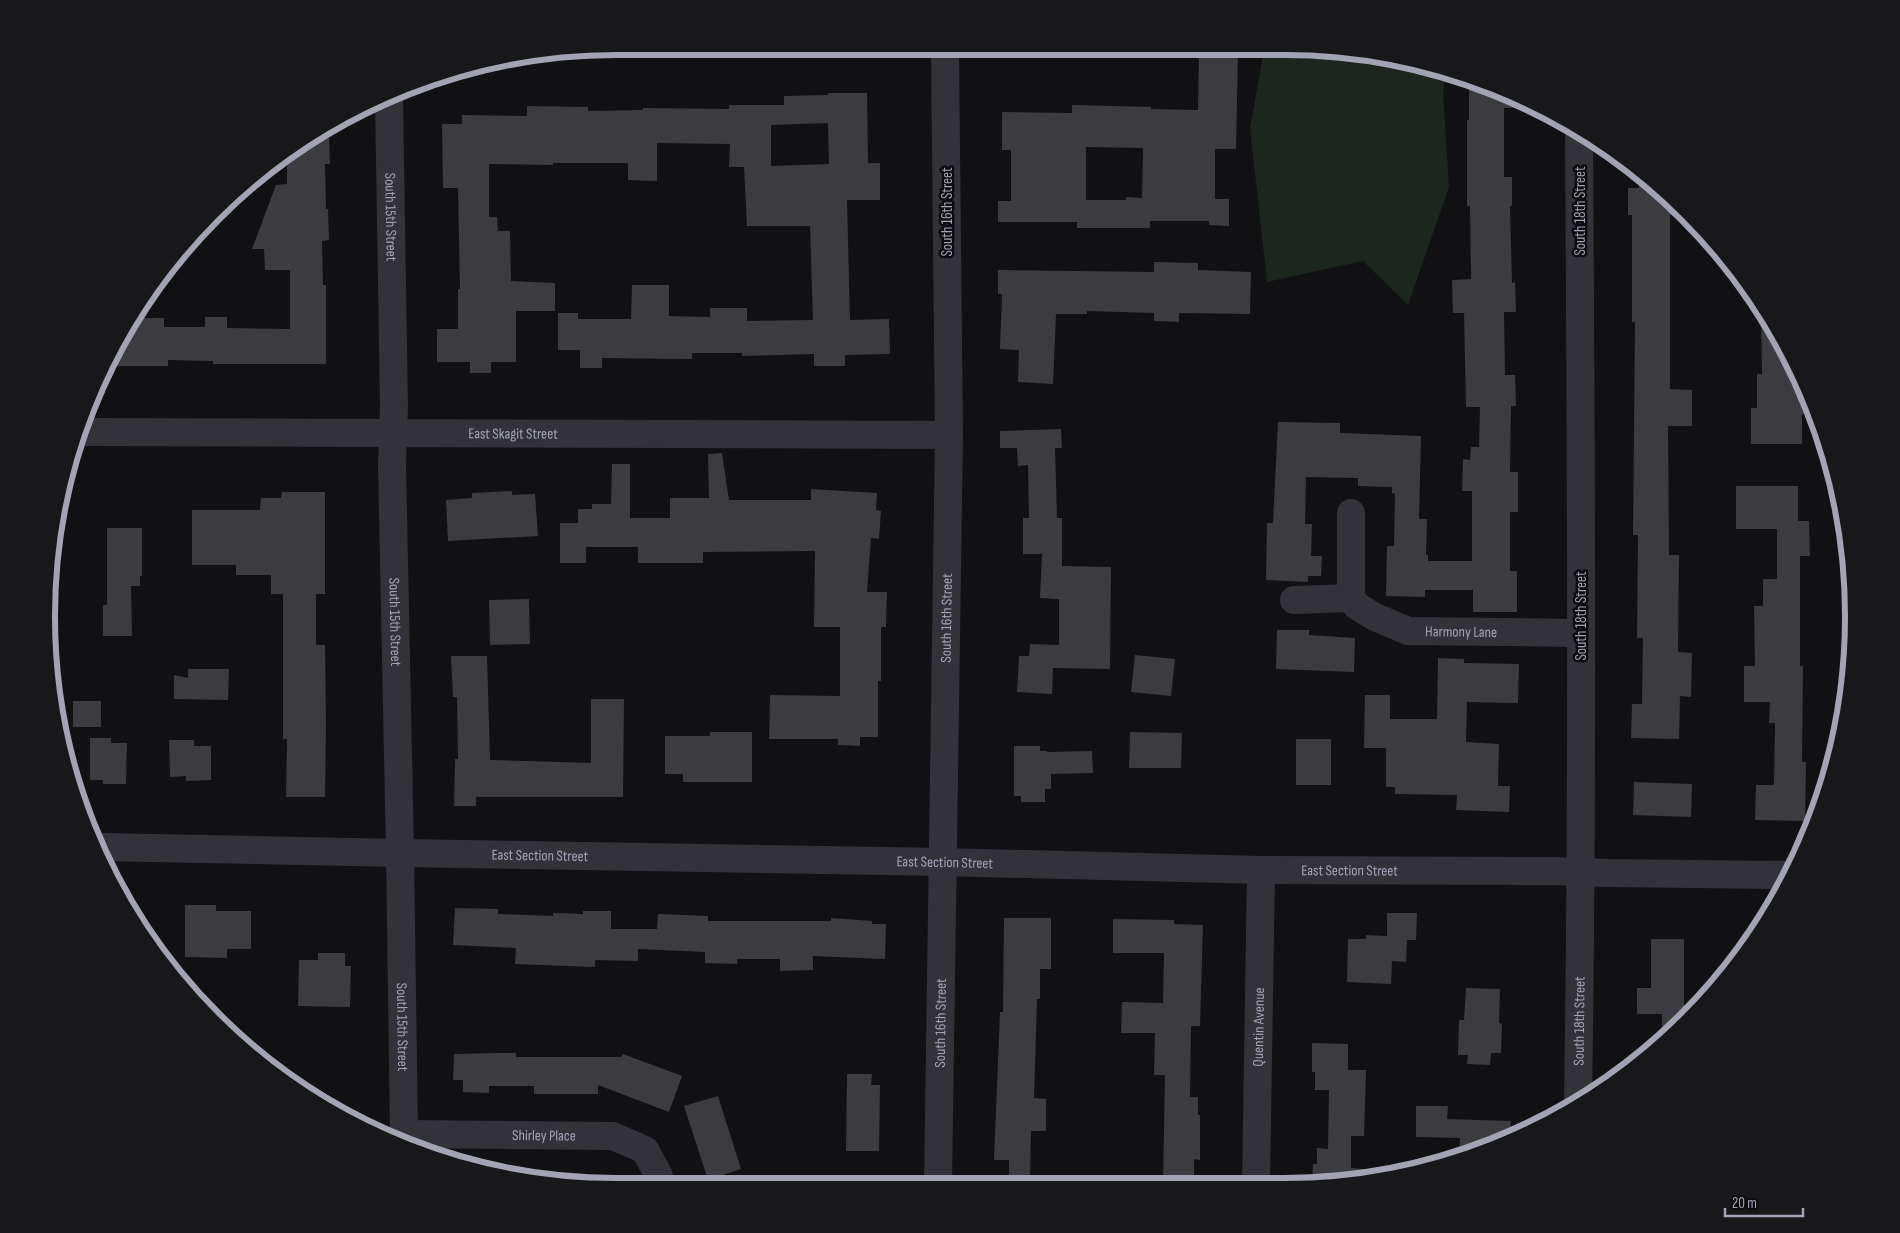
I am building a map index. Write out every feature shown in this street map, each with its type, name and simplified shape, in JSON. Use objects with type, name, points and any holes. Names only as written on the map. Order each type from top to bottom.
[{"type":"street","name":"South 16th Street","points":[[938,1178],[949,435],[945,55]]},
{"type":"street","name":"South 15th Street","points":[[389,104],[394,407],[392,474],[400,853],[402,1135]]},
{"type":"street","name":"South 18th Street","points":[[1578,1094],[1582,633],[1579,140]]},
{"type":"street","name":"East Skagit Street","points":[[87,432],[949,435]]},
{"type":"street","points":[[1294,600],[1351,598],[1351,513]]},
{"type":"street","name":"Harmony Lane","points":[[1351,598],[1357,606],[1375,617],[1408,631],[1582,633]]},
{"type":"street","name":"East Section Street","points":[[105,847],[943,862],[1261,870],[1551,871],[1782,875]]},
{"type":"street","name":"Quentin Avenue","points":[[1256,1178],[1261,870]]},
{"type":"street","name":"Shirley Place","points":[[412,1139],[613,1136],[645,1150],[659,1178]]},
{"type":"shaded area","points":[[1263,56],[1320,56],[1357,60],[1393,66],[1445,79],[1443,92],[1449,187],[1408,305],[1363,261],[1267,282],[1250,128]]},
{"type":"building","points":[[1199,55],[1238,55],[1236,149],[1215,149],[1215,199],[1229,199],[1229,226],[1209,225],[1209,221],[1150,221],[1150,228],[1077,228],[1077,222],[998,222],[998,201],[1011,201],[1011,150],[1002,150],[1002,112],[1072,113],[1072,105],[1151,107],[1151,109],[1198,110]],"holes":[[[1086,147],[1143,148],[1142,198],[1126,197],[1126,200],[1086,200]]]},
{"type":"building","points":[[1469,87],[1521,108],[1504,108],[1504,177],[1512,177],[1512,206],[1510,206],[1512,283],[1515,282],[1516,312],[1504,312],[1505,375],[1515,375],[1516,406],[1511,406],[1510,472],[1518,472],[1518,512],[1510,512],[1510,571],[1517,571],[1517,612],[1473,612],[1473,590],[1425,590],[1425,597],[1386,596],[1387,546],[1394,546],[1395,494],[1392,493],[1392,487],[1358,486],[1358,478],[1306,477],[1305,524],[1312,524],[1311,556],[1322,556],[1321,576],[1308,576],[1308,582],[1266,580],[1267,523],[1273,523],[1278,422],[1340,423],[1340,433],[1421,436],[1419,519],[1427,519],[1426,555],[1428,555],[1428,561],[1472,561],[1472,491],[1462,491],[1463,459],[1470,460],[1471,447],[1479,447],[1480,407],[1466,407],[1464,313],[1453,313],[1452,280],[1471,279],[1470,206],[1467,206],[1467,120],[1469,120]]},
{"type":"building","points":[[828,93],[867,93],[868,163],[880,163],[880,200],[847,200],[850,320],[889,319],[890,354],[845,355],[845,366],[814,366],[814,354],[742,356],[742,353],[692,353],[692,359],[602,358],[602,368],[580,368],[580,350],[558,350],[558,313],[578,313],[578,319],[631,319],[632,285],[669,285],[669,316],[710,317],[710,308],[747,308],[747,321],[813,320],[810,226],[747,226],[744,167],[729,167],[730,144],[657,143],[657,181],[628,180],[628,163],[489,164],[489,217],[497,217],[498,231],[510,231],[511,281],[555,283],[555,311],[516,311],[516,362],[491,362],[491,373],[470,373],[470,362],[437,362],[437,329],[458,329],[458,289],[460,289],[458,188],[443,188],[442,124],[462,124],[462,115],[527,116],[527,106],[588,107],[588,111],[643,110],[643,108],[729,109],[729,105],[784,105],[784,96],[828,95]],"holes":[[[828,123],[829,164],[771,166],[771,125]]]},
{"type":"building","points":[[328,135],[330,164],[325,164],[329,240],[322,241],[323,285],[326,285],[326,364],[213,364],[213,361],[168,360],[168,366],[114,366],[142,318],[164,318],[164,327],[205,327],[205,317],[227,317],[227,328],[290,329],[290,270],[265,270],[264,249],[252,249],[276,185],[287,184],[287,163]]},
{"type":"building","points":[[1639,182],[1677,215],[1670,215],[1670,389],[1692,390],[1692,426],[1668,426],[1669,555],[1679,555],[1678,652],[1692,653],[1691,697],[1680,696],[1679,739],[1631,738],[1632,704],[1642,704],[1643,638],[1637,638],[1638,535],[1633,535],[1635,322],[1632,322],[1632,215],[1628,215],[1628,188],[1639,188]]},
{"type":"building","points":[[1154,262],[1198,263],[1198,270],[1251,272],[1250,314],[1179,313],[1179,322],[1154,321],[1154,313],[1087,311],[1087,314],[1056,314],[1053,384],[1018,382],[1019,350],[1000,349],[1002,294],[998,294],[998,270],[1154,272]]},
{"type":"building","points":[[1761,322],[1787,368],[1807,414],[1802,414],[1802,444],[1751,444],[1751,408],[1757,408],[1757,374],[1762,374]]},
{"type":"building","points":[[1061,429],[1062,448],[1055,448],[1057,518],[1062,518],[1062,566],[1111,567],[1110,669],[1053,668],[1052,694],[1017,692],[1019,656],[1029,656],[1030,644],[1059,645],[1059,599],[1040,598],[1042,554],[1023,554],[1023,518],[1029,518],[1028,465],[1018,466],[1017,448],[1000,448],[1000,431]]},
{"type":"building","points":[[722,453],[729,500],[811,500],[811,489],[877,493],[876,510],[881,511],[879,539],[871,538],[867,592],[887,592],[886,627],[881,627],[881,681],[878,681],[878,737],[860,737],[860,746],[838,745],[838,739],[769,739],[770,695],[840,696],[840,627],[814,627],[815,551],[703,552],[703,563],[638,563],[638,547],[586,547],[586,563],[560,563],[560,523],[578,523],[578,509],[592,509],[592,504],[611,504],[612,464],[630,464],[630,518],[670,518],[670,498],[709,498],[708,454]]},
{"type":"building","points":[[1736,486],[1798,486],[1798,521],[1809,521],[1810,556],[1800,556],[1800,666],[1803,666],[1802,762],[1806,762],[1805,821],[1755,820],[1756,785],[1774,785],[1775,723],[1769,723],[1770,702],[1744,702],[1744,666],[1755,666],[1754,606],[1763,606],[1763,579],[1777,579],[1777,529],[1736,529]]},
{"type":"building","points":[[512,491],[512,495],[535,494],[538,536],[448,541],[446,500],[472,498],[472,493]]},
{"type":"building","points":[[282,492],[325,492],[325,594],[316,594],[316,645],[325,645],[325,797],[286,797],[287,739],[283,739],[283,594],[271,594],[271,575],[236,575],[236,565],[192,565],[192,510],[260,510],[261,498],[281,498]]},
{"type":"building","points":[[107,528],[142,528],[142,576],[140,576],[140,586],[131,586],[132,636],[103,636],[103,605],[107,605]]},
{"type":"building","points":[[529,599],[530,644],[490,645],[489,600]]},
{"type":"building","points":[[1277,630],[1309,630],[1309,635],[1355,638],[1354,672],[1276,669]]},
{"type":"building","points":[[1135,655],[1175,659],[1171,696],[1131,692]]},
{"type":"building","points":[[451,656],[487,656],[490,760],[591,763],[591,699],[624,699],[623,797],[476,797],[476,806],[454,806],[455,759],[458,759],[457,697],[453,697]]},
{"type":"building","points":[[1438,658],[1464,659],[1464,663],[1519,664],[1518,703],[1467,702],[1466,742],[1499,744],[1498,786],[1510,786],[1509,812],[1456,810],[1457,795],[1395,794],[1395,787],[1386,787],[1386,748],[1364,748],[1365,695],[1390,695],[1390,719],[1437,719]]},
{"type":"building","points":[[188,669],[229,669],[228,700],[174,699],[174,675],[188,678]]},
{"type":"building","points":[[73,701],[101,701],[101,727],[73,727]]},
{"type":"building","points":[[710,732],[752,732],[752,782],[683,782],[683,774],[665,774],[665,736],[710,736]]},
{"type":"building","points":[[1130,732],[1182,733],[1181,768],[1129,768]]},
{"type":"building","points":[[90,738],[111,738],[111,743],[127,743],[126,784],[103,784],[103,780],[90,780]]},
{"type":"building","points":[[1296,739],[1331,739],[1331,785],[1296,785]]},
{"type":"building","points":[[169,740],[194,740],[194,746],[211,746],[211,780],[186,781],[186,776],[170,777]]},
{"type":"building","points":[[1014,746],[1040,746],[1040,751],[1047,752],[1092,751],[1093,773],[1051,774],[1051,789],[1045,789],[1045,802],[1021,802],[1021,796],[1014,796]]},
{"type":"building","points":[[1634,782],[1692,784],[1691,817],[1633,815]]},
{"type":"building","points":[[185,905],[216,905],[216,911],[251,911],[251,949],[227,949],[227,958],[185,957]]},
{"type":"building","points":[[455,908],[498,909],[498,914],[553,916],[553,913],[583,914],[583,911],[611,911],[611,929],[657,929],[658,914],[708,916],[708,921],[831,921],[831,918],[872,921],[872,924],[886,924],[885,959],[813,956],[813,970],[780,971],[780,959],[737,959],[737,964],[705,963],[705,952],[638,949],[638,961],[595,960],[595,967],[515,964],[516,948],[453,945]]},
{"type":"building","points":[[1387,913],[1417,913],[1416,940],[1407,940],[1406,962],[1392,961],[1391,984],[1347,982],[1348,939],[1366,939],[1366,935],[1387,936]]},
{"type":"building","points":[[1004,918],[1051,918],[1051,969],[1040,969],[1040,999],[1037,999],[1034,1098],[1046,1099],[1046,1131],[1031,1131],[1030,1178],[1009,1178],[1009,1160],[994,1160],[1000,1012],[1003,1012]]},
{"type":"building","points":[[1113,919],[1174,920],[1174,924],[1203,925],[1200,1026],[1191,1026],[1190,1097],[1198,1097],[1198,1115],[1200,1115],[1200,1160],[1194,1159],[1194,1178],[1163,1178],[1165,1075],[1154,1075],[1155,1033],[1121,1033],[1122,1002],[1163,1003],[1164,953],[1113,953]]},
{"type":"building","points":[[1651,939],[1684,939],[1684,1011],[1662,1032],[1662,1014],[1637,1014],[1637,988],[1651,988]]},
{"type":"building","points":[[318,953],[345,953],[345,966],[351,966],[350,1007],[298,1006],[299,960],[318,960]]},
{"type":"building","points":[[1466,988],[1500,989],[1499,1023],[1502,1024],[1501,1053],[1491,1053],[1490,1065],[1467,1064],[1468,1055],[1458,1055],[1459,1020],[1464,1020]]},
{"type":"building","points":[[1312,1043],[1348,1044],[1348,1070],[1366,1070],[1364,1136],[1351,1136],[1351,1168],[1373,1170],[1312,1177],[1313,1164],[1317,1164],[1317,1148],[1328,1149],[1329,1090],[1315,1090],[1315,1072],[1312,1072]]},
{"type":"building","points":[[516,1053],[516,1057],[621,1057],[623,1054],[682,1076],[669,1112],[598,1085],[598,1094],[534,1094],[534,1086],[489,1086],[489,1093],[463,1092],[463,1080],[453,1080],[454,1054]]},
{"type":"building","points":[[847,1074],[872,1074],[871,1085],[880,1085],[879,1151],[846,1151]]},
{"type":"building","points":[[718,1096],[741,1169],[714,1178],[707,1178],[684,1106]]},
{"type":"building","points":[[1416,1106],[1448,1106],[1447,1119],[1511,1121],[1511,1129],[1459,1149],[1460,1138],[1416,1137]]}]
